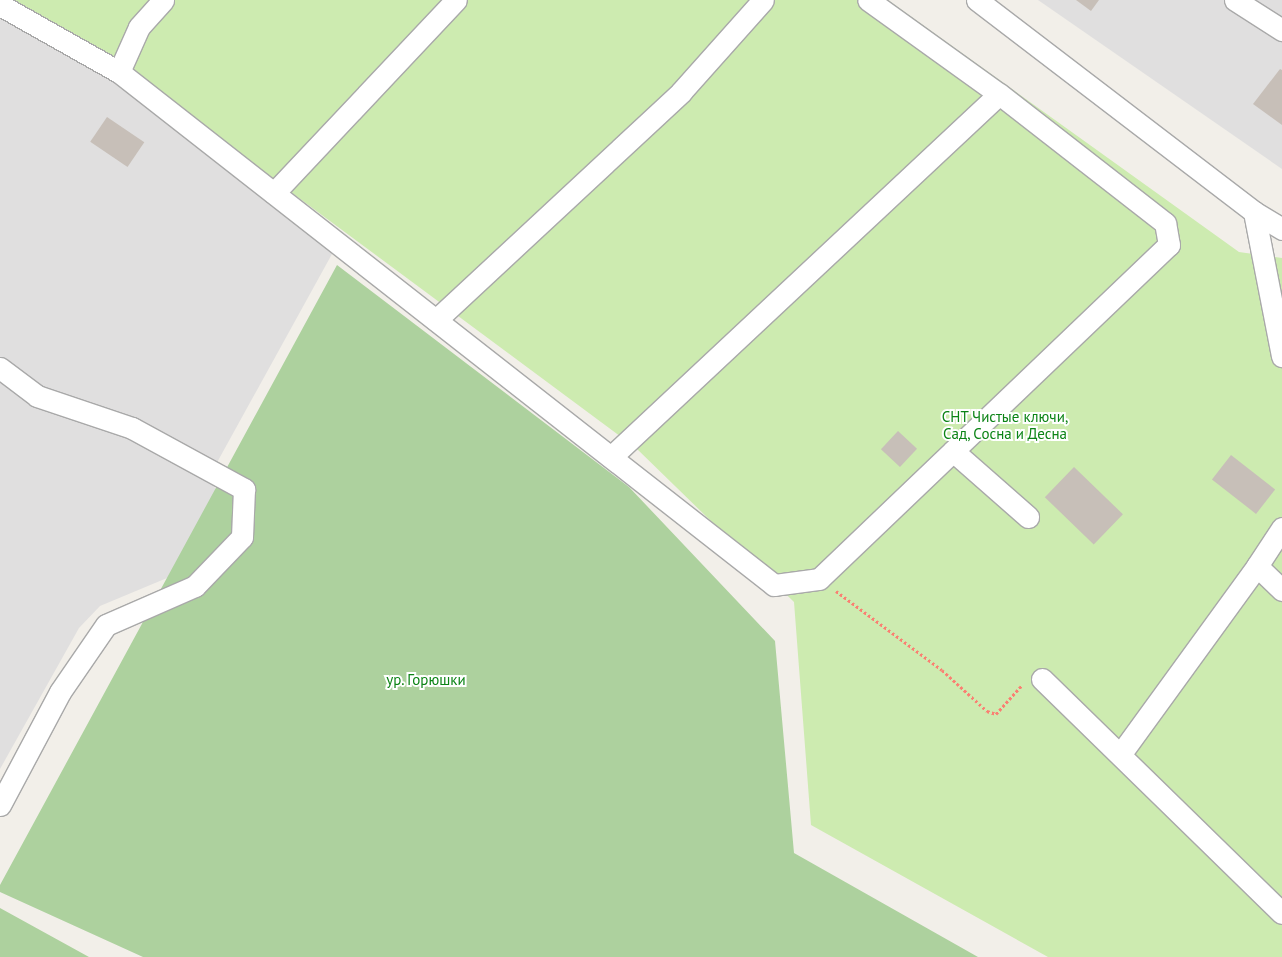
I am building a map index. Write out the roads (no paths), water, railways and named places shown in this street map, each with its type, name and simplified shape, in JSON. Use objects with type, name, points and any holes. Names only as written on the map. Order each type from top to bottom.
[{"type":"street","points":[[119,72],[139,27],[162,0]]},
{"type":"street","points":[[274,194],[456,0]]},
{"type":"street","points":[[436,320],[681,92],[763,0]]},
{"type":"street","points":[[0,5],[119,72],[774,585],[819,579],[1169,245],[1165,224],[999,94],[868,0]]},
{"type":"street","points":[[977,0],[1254,212],[1282,229]]},
{"type":"street","points":[[1235,0],[1282,30]]},
{"type":"street","points":[[611,457],[999,94]]},
{"type":"street","points":[[1254,212],[1282,356]]},
{"type":"street","points":[[0,368],[37,396],[132,428],[244,489],[242,537],[195,586],[106,626],[60,692],[0,805]]},
{"type":"street","points":[[953,451],[1028,517]]},
{"type":"street","points":[[1122,752],[1257,566],[1282,528]]},
{"type":"street","points":[[1257,566],[1282,590]]},
{"type":"street","points":[[1042,679],[1122,752],[1282,913]]},
{"type":"park label","name":"СНТ Чистые ключи, Сад, Сосна и Десна","points":[[1005,424]]},
{"type":"park label","name":"ур. Горюшки","points":[[426,680]]}]
